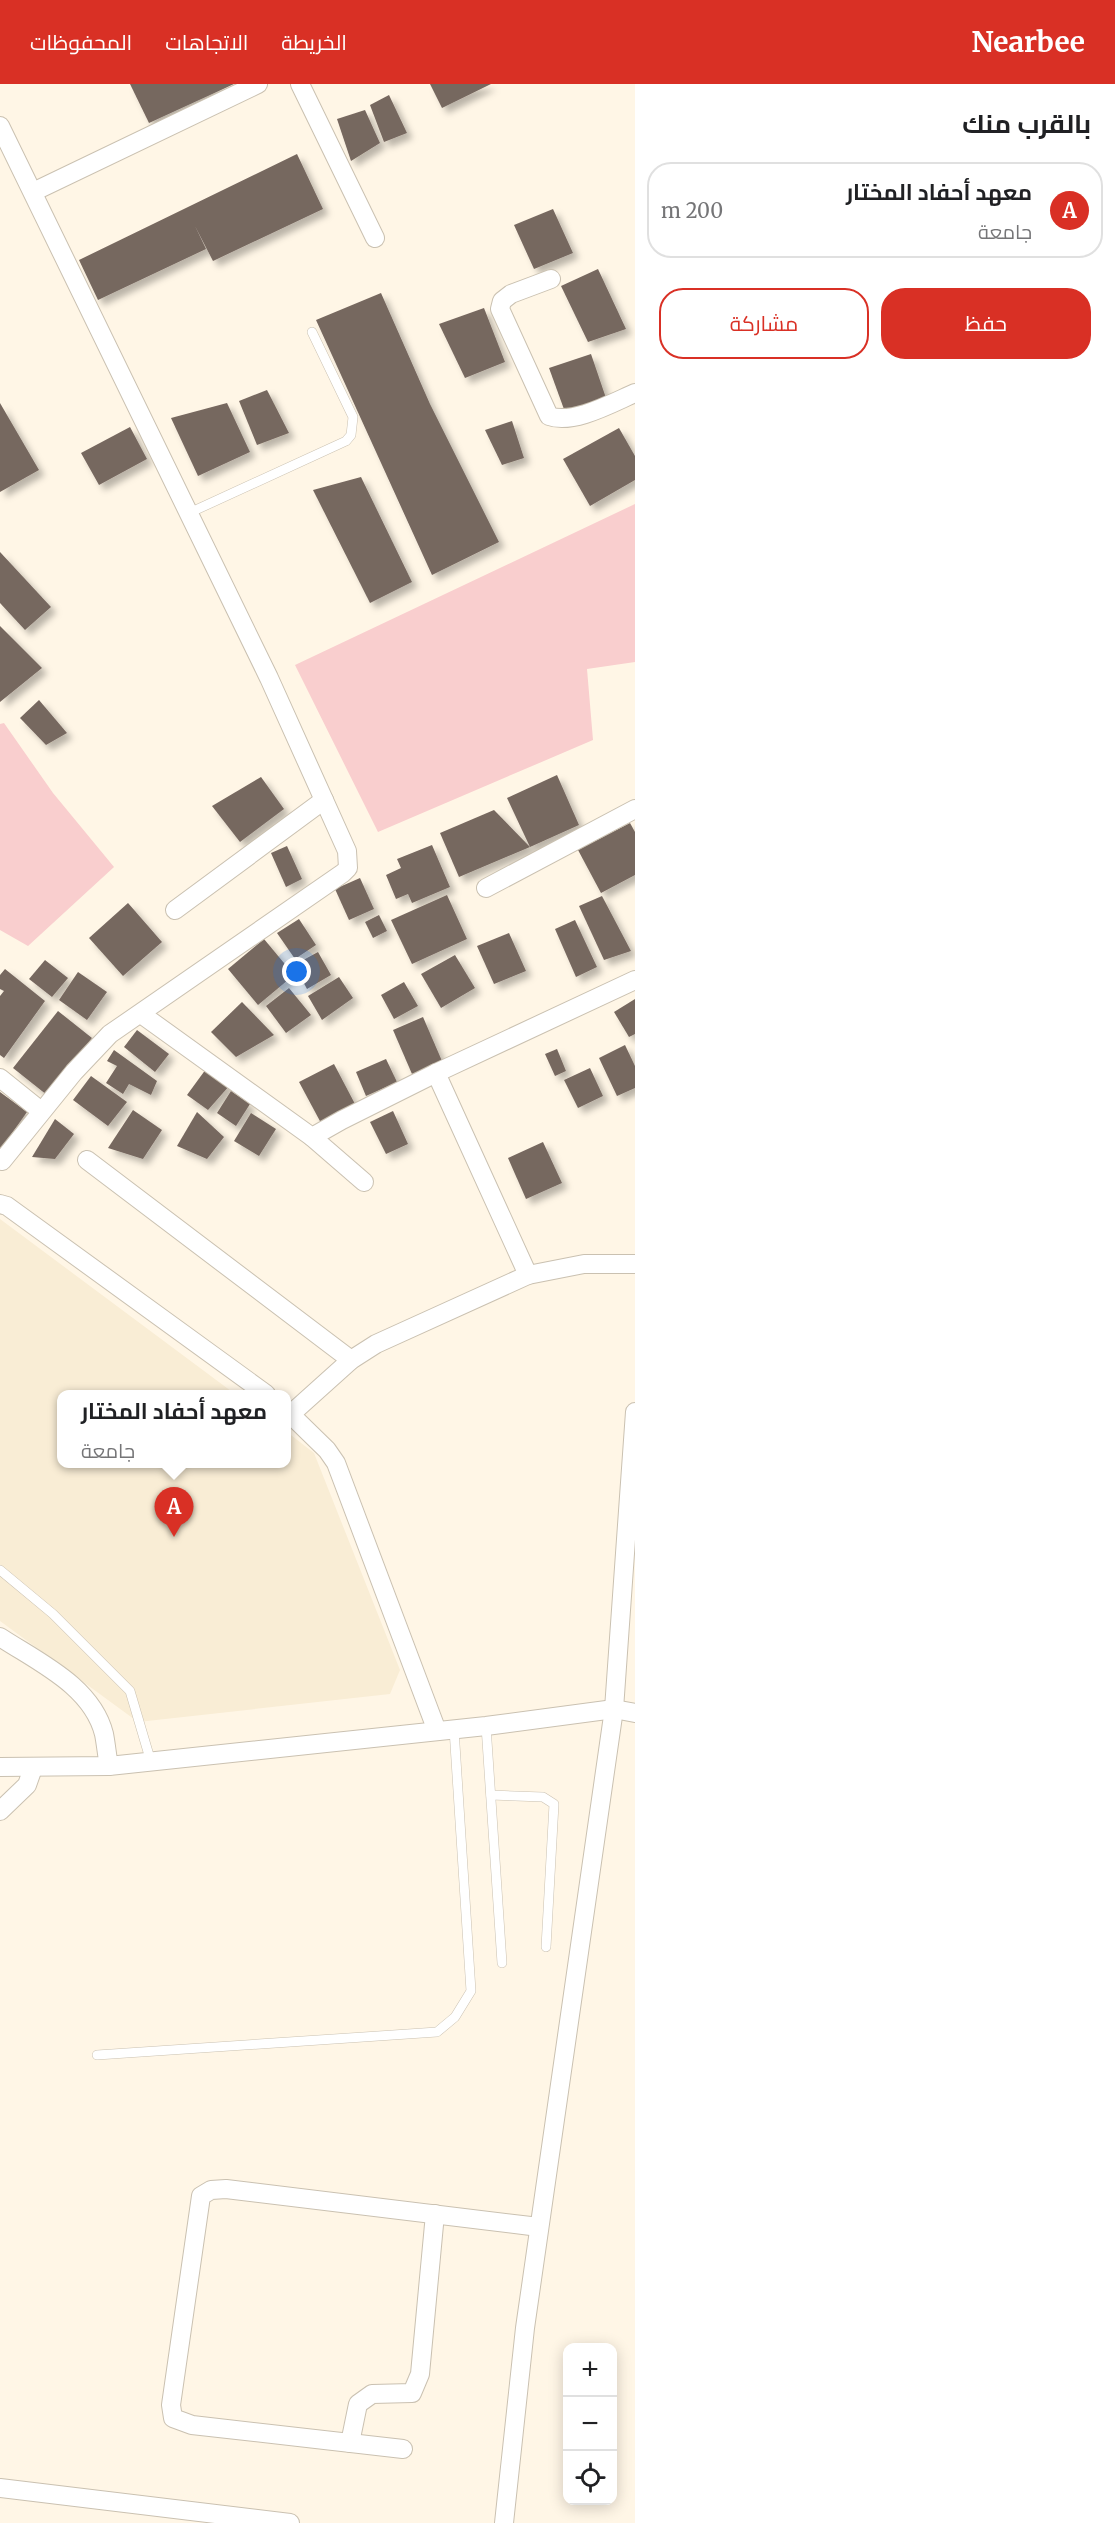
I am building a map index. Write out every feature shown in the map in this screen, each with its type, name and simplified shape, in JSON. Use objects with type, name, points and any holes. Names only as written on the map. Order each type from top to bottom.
[{"type":"street","points":[[33,192],[258,84]]},
{"type":"street","points":[[300,84],[375,238]]},
{"type":"street","points":[[0,126],[189,513],[324,800],[347,851],[348,868],[96,1046],[40,1111],[2,1161]]},
{"type":"street","points":[[551,279],[511,294],[502,301],[500,309],[549,416],[560,420],[571,418],[635,393]]},
{"type":"street","points":[[175,910],[324,800]]},
{"type":"street","points":[[486,888],[635,809]]},
{"type":"street","points":[[312,1137],[436,1073],[635,980]]},
{"type":"street","points":[[141,1014],[312,1137],[364,1182]]},
{"type":"street","points":[[436,1073],[528,1275]]},
{"type":"street","points":[[0,1078],[40,1111]]},
{"type":"street","points":[[87,1160],[351,1360]]},
{"type":"street","points":[[0,1204],[7,1206],[259,1390]]},
{"type":"street","points":[[291,1410],[351,1360],[398,1333],[528,1275],[584,1264],[635,1264]]},
{"type":"street","points":[[504,2523],[525,2328],[614,1709],[632,1494],[635,1412]]},
{"type":"street","points":[[291,1414],[327,1450],[336,1463],[446,1730]]},
{"type":"street","points":[[0,1637],[74,1686],[91,1705],[104,1732],[109,1766]]},
{"type":"street","points":[[0,1767],[109,1766],[486,1726],[614,1709],[635,1713]]},
{"type":"street","points":[[0,1811],[27,1785],[33,1768]]},
{"type":"street","points":[[403,2449],[192,2425],[173,2418],[171,2405],[201,2196],[211,2190],[226,2189],[539,2227]]},
{"type":"street","points":[[350,2443],[358,2404],[372,2394],[412,2393],[420,2374],[435,2214]]},
{"type":"street","points":[[0,2488],[290,2523]]},
{"type":"lane","points":[[189,513],[346,441],[351,435],[353,417],[312,332]]},
{"type":"lane","points":[[0,1570],[53,1614],[130,1691],[151,1762]]},
{"type":"lane","points":[[486,1726],[502,1964]]},
{"type":"lane","points":[[97,2055],[437,2032],[455,2017],[471,1991],[446,1730]]},
{"type":"lane","points":[[491,1795],[543,1797],[554,1804],[546,1947]]},
{"type":"shaded area","points":[[635,504],[635,662],[587,669],[593,740],[378,832],[295,665]]},
{"type":"shaded area","points":[[4,723],[53,793],[114,867],[28,946],[0,930],[0,724]]},
{"type":"shaded area","points":[[0,1219],[230,1390],[57,1390],[57,1468],[291,1468],[291,1435],[314,1453],[400,1670],[390,1694],[138,1722],[0,1621]]},
{"type":"building","points":[[130,84],[234,84],[149,123]]},
{"type":"building","points":[[430,84],[491,84],[442,108]]},
{"type":"building","points":[[389,95],[407,133],[384,142],[370,105]]},
{"type":"building","points":[[365,110],[380,143],[351,161],[337,119]]},
{"type":"building","points":[[297,154],[323,209],[213,261],[195,226],[206,249],[98,300],[79,260]]},
{"type":"building","points":[[553,209],[573,253],[534,269],[514,225]]},
{"type":"building","points":[[598,269],[626,329],[588,342],[561,286]]},
{"type":"building","points":[[381,293],[430,404],[499,542],[432,575],[316,320]]},
{"type":"building","points":[[484,308],[505,362],[465,378],[439,324]]},
{"type":"building","points":[[591,354],[606,398],[565,412],[549,368]]},
{"type":"building","points":[[267,390],[289,433],[257,445],[239,401]]},
{"type":"building","points":[[0,403],[39,470],[0,492]]},
{"type":"building","points":[[227,403],[250,452],[198,476],[171,418]]},
{"type":"building","points":[[512,421],[524,458],[502,465],[485,430]]},
{"type":"building","points":[[130,427],[147,459],[99,485],[81,453]]},
{"type":"building","points":[[619,428],[635,456],[635,480],[590,506],[563,459]]},
{"type":"building","points":[[361,477],[412,582],[370,603],[313,490]]},
{"type":"building","points":[[0,552],[51,607],[25,630],[0,603]]},
{"type":"building","points":[[0,626],[42,668],[0,702]]},
{"type":"building","points":[[39,700],[67,733],[46,745],[20,718]]},
{"type":"building","points":[[557,775],[579,825],[530,847],[507,798]]},
{"type":"building","points":[[261,777],[284,809],[240,842],[212,806]]},
{"type":"building","points":[[494,810],[530,847],[459,877],[440,833]]},
{"type":"building","points":[[630,823],[635,832],[635,875],[601,893],[578,850]]},
{"type":"building","points":[[432,845],[450,887],[412,903],[408,894],[396,899],[386,875],[401,868],[397,859]]},
{"type":"building","points":[[287,846],[302,879],[286,887],[271,853]]},
{"type":"building","points":[[360,878],[374,909],[349,920],[335,889]]},
{"type":"building","points":[[447,895],[467,939],[412,964],[391,920]]},
{"type":"building","points":[[602,896],[631,951],[604,960],[579,906]]},
{"type":"building","points":[[128,903],[162,942],[123,976],[89,938]]},
{"type":"building","points":[[379,915],[387,931],[373,938],[365,922]]},
{"type":"building","points":[[299,919],[316,945],[295,959],[277,933]]},
{"type":"building","points":[[575,920],[597,967],[576,977],[555,929]]},
{"type":"building","points":[[509,933],[526,971],[494,984],[477,946]]},
{"type":"building","points":[[264,939],[294,975],[258,1005],[228,969]]},
{"type":"building","points":[[318,952],[331,975],[307,989],[294,965]]},
{"type":"building","points":[[455,955],[475,988],[441,1008],[421,974]]},
{"type":"building","points":[[45,960],[68,978],[52,997],[29,979]]},
{"type":"building","points":[[5,969],[45,1001],[4,1058],[0,1055],[0,996],[4,991],[0,989],[0,975]]},
{"type":"building","points":[[78,972],[107,992],[87,1020],[59,1000]]},
{"type":"building","points":[[339,977],[353,998],[322,1020],[308,996]]},
{"type":"building","points":[[404,982],[418,1006],[394,1019],[381,995]]},
{"type":"building","points":[[289,988],[311,1015],[286,1033],[266,1006]]},
{"type":"building","points":[[635,999],[635,1034],[629,1037],[614,1012]]},
{"type":"building","points":[[242,1002],[274,1035],[236,1057],[211,1032]]},
{"type":"building","points":[[58,1011],[92,1038],[47,1095],[13,1068]]},
{"type":"building","points":[[423,1017],[442,1061],[412,1074],[393,1030]]},
{"type":"building","points":[[137,1030],[169,1054],[155,1072],[124,1047]]},
{"type":"building","points":[[625,1045],[635,1066],[635,1088],[617,1096],[599,1058]]},
{"type":"building","points":[[557,1049],[566,1071],[555,1076],[545,1054]]},
{"type":"building","points":[[114,1050],[157,1081],[151,1095],[129,1084],[123,1094],[106,1083],[117,1066],[107,1061]]},
{"type":"building","points":[[386,1059],[397,1082],[366,1096],[356,1072]]},
{"type":"building","points":[[334,1064],[355,1104],[321,1123],[299,1082]]},
{"type":"building","points":[[590,1068],[603,1096],[578,1108],[564,1080]]},
{"type":"building","points":[[206,1069],[230,1085],[208,1110],[187,1095]]},
{"type":"building","points":[[91,1076],[127,1102],[108,1126],[73,1100]]},
{"type":"building","points":[[231,1091],[250,1104],[236,1126],[217,1113]]},
{"type":"building","points":[[0,1092],[27,1112],[0,1150]]},
{"type":"building","points":[[133,1110],[162,1130],[143,1159],[108,1148]]},
{"type":"building","points":[[393,1111],[408,1144],[386,1154],[370,1122]]},
{"type":"building","points":[[197,1112],[224,1137],[207,1159],[177,1146]]},
{"type":"building","points":[[251,1113],[276,1129],[259,1156],[234,1141]]},
{"type":"building","points":[[55,1119],[74,1134],[55,1159],[32,1157]]},
{"type":"building","points":[[543,1142],[562,1183],[526,1199],[508,1158]]},
{"type":"place","name":"معهد أحفاد المختار","points":[[174,1537]]}]
